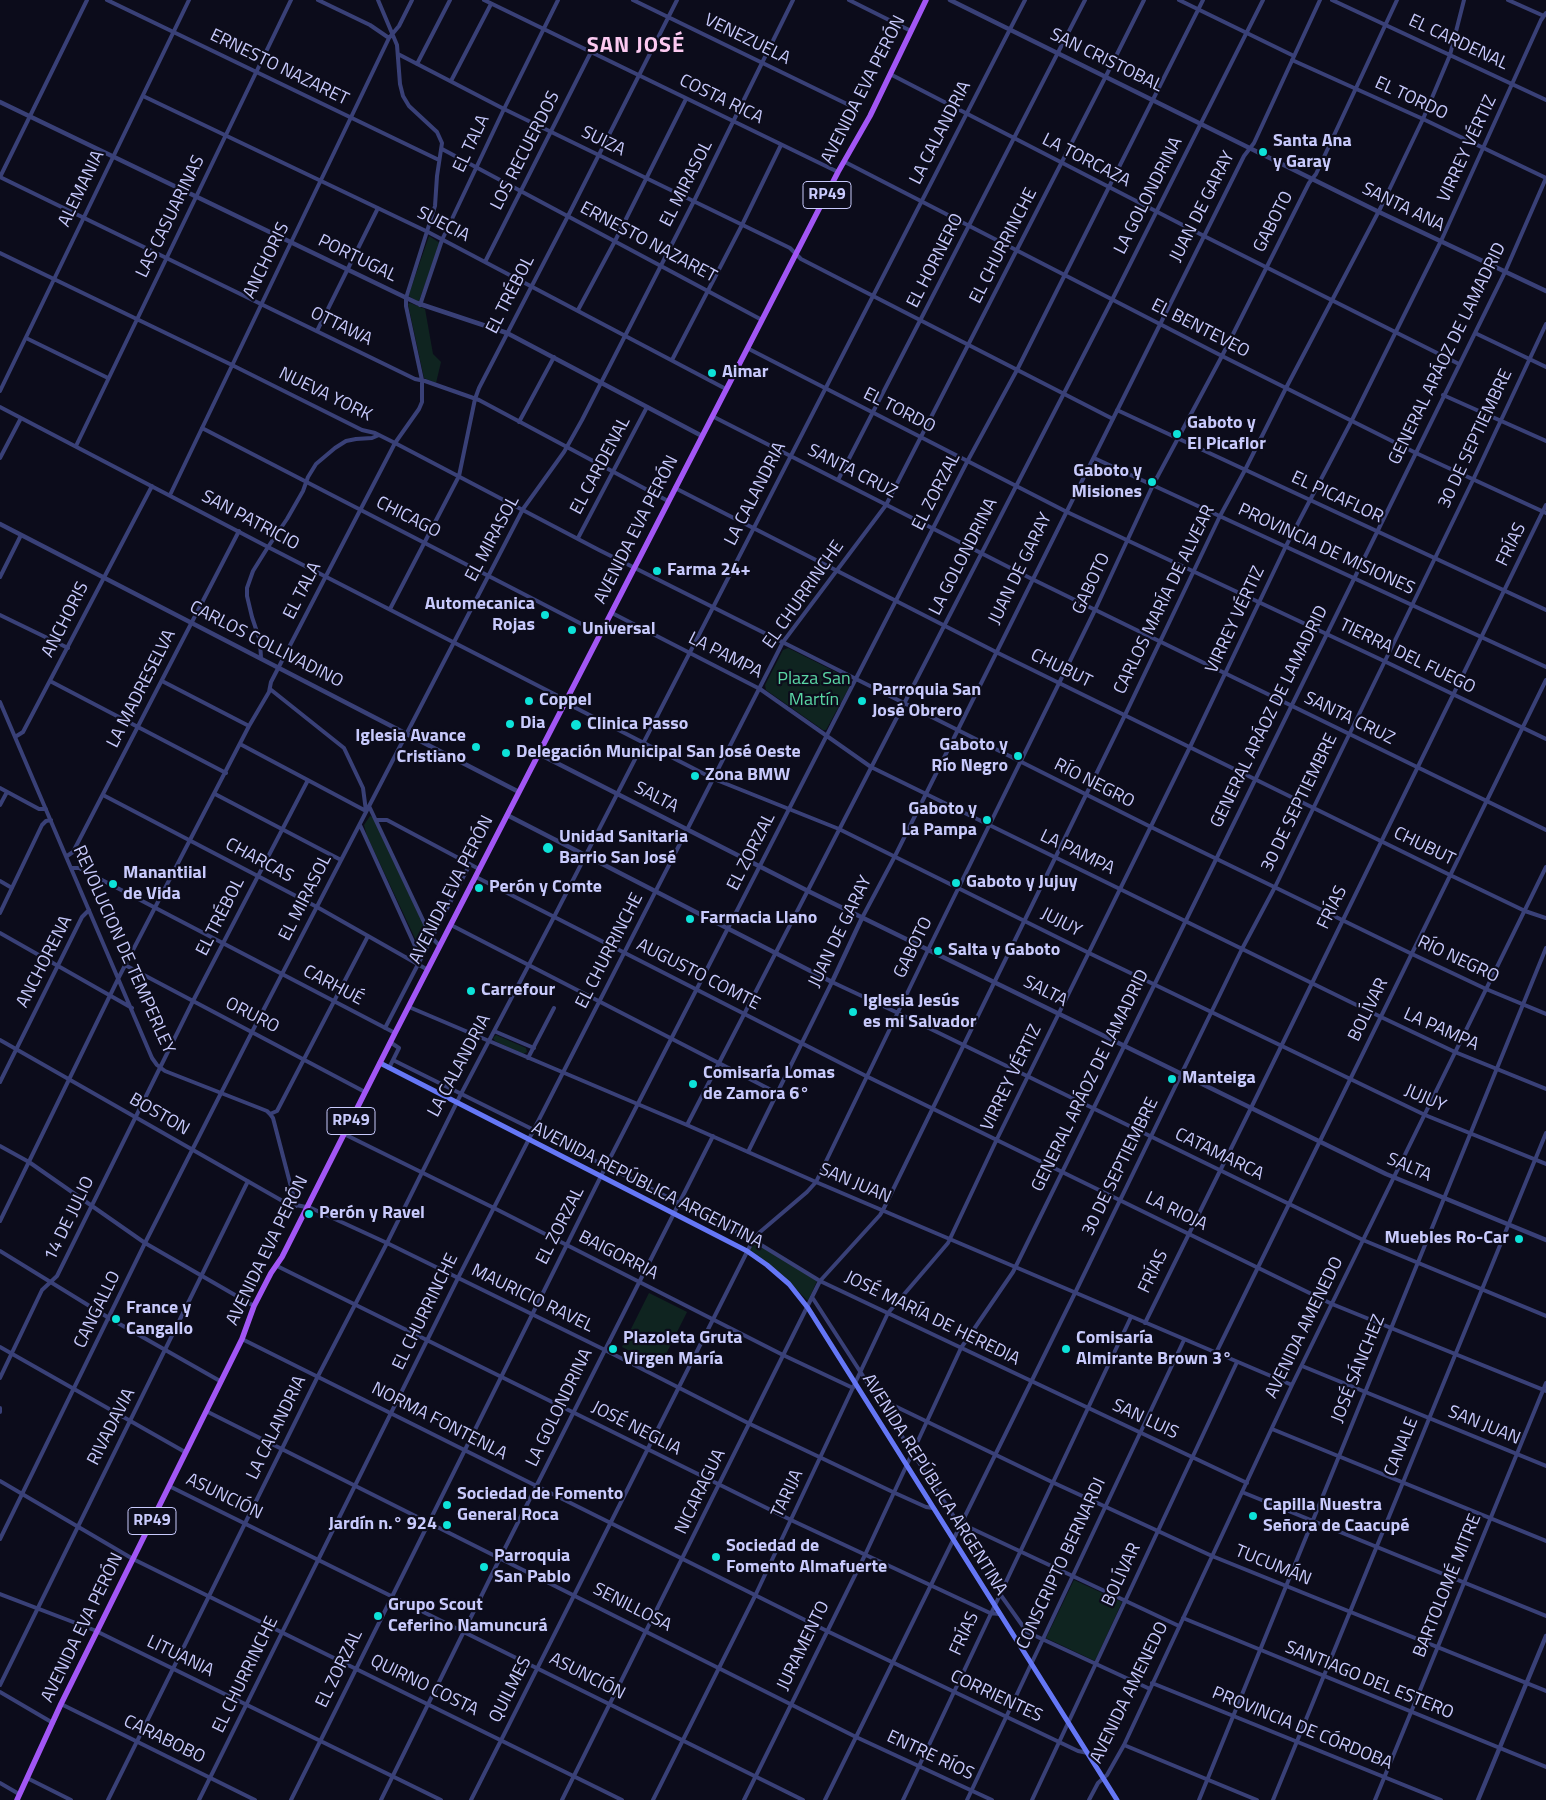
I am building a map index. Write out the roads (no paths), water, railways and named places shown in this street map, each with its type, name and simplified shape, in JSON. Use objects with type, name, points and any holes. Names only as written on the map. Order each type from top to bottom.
[{"type":"main road","name":"AVENIDA EVA PERÓN","points":[[18,1797],[61,1704],[242,1339],[254,1306],[277,1266],[390,1042],[838,172],[870,116],[926,0]]},
{"type":"main road","name":"AVENIDA REPÚBLICA ARGENTINA","points":[[380,1063],[747,1251],[767,1264],[789,1284],[808,1308],[854,1386],[1117,1800]]},
{"type":"street","points":[[0,177],[87,0]]},
{"type":"street","name":"ERNESTO NAZARET","points":[[107,0],[439,160]]},
{"type":"street","name":"ALEMANIA","points":[[0,391],[189,0]]},
{"type":"street","name":"LAS CASUARINAS","points":[[76,446],[291,0]]},
{"type":"street","points":[[318,0],[370,25],[389,38],[402,21],[412,0]]},
{"type":"street","points":[[378,0],[394,33],[403,96],[413,111],[437,132],[441,138],[442,149]]},
{"type":"street","points":[[417,64],[450,0]]},
{"type":"street","name":"COSTA RICA","points":[[484,0],[838,172]]},
{"type":"street","name":"EL TALA","points":[[420,305],[442,240],[558,0]]},
{"type":"street","name":"VENEZUELA","points":[[633,0],[849,105]]},
{"type":"street","name":"EL TRÉBOL","points":[[390,609],[459,476],[474,399],[677,0]]},
{"type":"street","name":"EL MIRASOL","points":[[221,1092],[523,509],[566,447],[601,382],[694,201],[793,0]]},
{"type":"street","points":[[851,0],[911,31]]},
{"type":"street","name":"SAN CRISTOBAL","points":[[950,0],[1250,148]]},
{"type":"street","points":[[1010,30],[1025,0]]},
{"type":"street","name":"EL HORNERO","points":[[838,480],[1085,0]]},
{"type":"street","name":"EL CHURRINCHE","points":[[199,1800],[458,1278],[784,642],[886,505],[1144,0]]},
{"type":"street","name":"EL TORDO","points":[[1179,0],[1293,58],[1546,178]]},
{"type":"street","name":"EL ZORZAL","points":[[291,1800],[637,1104],[967,462],[1017,370],[1203,0]]},
{"type":"street","name":"LA GOLONDRINA","points":[[687,1125],[1112,300],[1263,0]]},
{"type":"street","name":"JUAN DE GARAY","points":[[748,1152],[862,918],[895,856],[1065,512],[1094,458],[1246,153],[1254,142],[1320,0]]},
{"type":"street","name":"EL CARDENAL","points":[[1332,0],[1546,100]]},
{"type":"street","name":"GABOTO","points":[[816,1182],[866,1076],[1095,610],[1153,485],[1222,356],[1309,183],[1313,179],[1357,89],[1397,0]]},
{"type":"street","name":"CARLOS MARÍA DE ALVEAR","points":[[883,1210],[1220,516],[1379,212],[1423,119],[1450,55],[1464,0]]},
{"type":"street","points":[[1508,0],[1545,15]]},
{"type":"street","points":[[451,81],[491,4]]},
{"type":"street","name":"VIRREY VÉRTIZ","points":[[950,1238],[1190,748],[1286,546],[1352,420],[1441,241],[1545,15]]},
{"type":"street","name":"LA CALANDRIA","points":[[108,1800],[456,1102],[690,654],[1010,30]]},
{"type":"street","name":"ANCHORIS","points":[[170,495],[389,38]]},
{"type":"street","name":"LOS RECUERDOS","points":[[485,262],[591,52]]},
{"type":"street","name":"SUIZA","points":[[398,54],[504,109],[790,248],[796,254]]},
{"type":"street","name":"LA TORCAZA","points":[[890,74],[1156,212],[1459,364]]},
{"type":"street","name":"SUECIA","points":[[143,96],[428,232],[726,389]]},
{"type":"street","points":[[578,310],[686,99]]},
{"type":"street","name":"PORTUGAL","points":[[0,102],[420,305],[507,332],[702,436]]},
{"type":"street","points":[[672,360],[781,145]]},
{"type":"street","name":"SANTA ANA","points":[[1250,148],[1379,212],[1546,291]]},
{"type":"street","name":"ERNESTO NAZARET","points":[[442,149],[762,320]]},
{"type":"street","name":"EL TALA","points":[[0,1221],[154,908],[226,773],[395,443],[421,406],[423,398],[422,380],[406,306],[406,298],[436,202],[437,176],[442,149]]},
{"type":"street","name":"EL BENTEVEO","points":[[844,162],[1160,325],[1416,453],[1544,512]]},
{"type":"street","name":"OTTAWA","points":[[0,177],[415,379],[474,399],[668,501]]},
{"type":"street","name":"GENERAL ARÁOZ DE LAMADRID","points":[[1015,1267],[1505,272],[1546,178]]},
{"type":"street","points":[[317,331],[378,208]]},
{"type":"street","name":"NUEVA YORK","points":[[0,253],[362,430],[379,435],[599,550],[636,567]]},
{"type":"street","points":[[796,254],[801,259],[1112,419]]},
{"type":"street","name":"30 DE SEPTIEMBRE","points":[[825,1800],[1032,1382],[1242,949],[1275,887],[1473,480],[1546,324]]},
{"type":"street","points":[[1475,333],[1546,367]]},
{"type":"street","points":[[26,338],[108,378]]},
{"type":"street","name":"EL TORDO","points":[[747,348],[1065,512]]},
{"type":"street","points":[[519,422],[554,357]]},
{"type":"street","points":[[1443,395],[1546,441]]},
{"type":"street","name":"SAN PATRICIO","points":[[0,407],[566,702]]},
{"type":"street","name":"EL CARDENAL","points":[[578,538],[647,407]]},
{"type":"street","name":"EL PICAFLOR","points":[[1117,410],[1546,610]]},
{"type":"street","name":"SANTA CRUZ","points":[[712,416],[981,554],[1546,830]]},
{"type":"street","points":[[0,458],[21,418]]},
{"type":"street","name":"CHICAGO","points":[[202,428],[601,634]]},
{"type":"street","points":[[261,658],[260,641],[252,617],[247,592],[253,571],[288,519],[303,491],[309,473],[316,464],[335,448],[351,440],[372,438],[379,435]]},
{"type":"street","name":"PROVINCIA DE MISIONES","points":[[1094,458],[1546,667]]},
{"type":"street","name":"ANCHORIS","points":[[15,737],[23,732],[152,486]]},
{"type":"street","name":"CHUBUT","points":[[675,488],[895,602],[1254,780],[1450,876],[1525,911],[1546,918]]},
{"type":"street","name":"FRÍAS","points":[[1144,1323],[1546,505]]},
{"type":"street","name":"TIERRA DEL FUEGO","points":[[1065,512],[1326,633],[1546,739]]},
{"type":"street","name":"CARLOS COLLIVADINO","points":[[0,524],[104,576],[519,792]]},
{"type":"street","name":"LA MADRESELVA","points":[[66,856],[73,852],[239,531]]},
{"type":"street","points":[[0,577],[21,535]]},
{"type":"street","name":"RÍO NEGRO","points":[[636,567],[1151,827],[1412,954],[1486,989],[1546,1014]]},
{"type":"street","name":"LA PAMPA","points":[[612,613],[760,689],[871,767],[1380,1017],[1455,1052],[1546,1089]]},
{"type":"street","points":[[0,615],[68,648]]},
{"type":"street","name":"BOLÍVAR","points":[[1216,1353],[1546,680]]},
{"type":"street","points":[[50,681],[226,773]]},
{"type":"street","points":[[162,681],[249,726]]},
{"type":"street","points":[[270,688],[344,748],[363,788],[366,810]]},
{"type":"street","name":"REVOLUCION DE TEMPERLEY","points":[[0,702],[152,1058],[161,1068],[267,1111],[270,1114]]},
{"type":"street","name":"JUJUY","points":[[566,702],[714,779],[839,829],[1025,919],[1089,953],[1425,1115],[1546,1164]]},
{"type":"street","points":[[240,744],[366,810]]},
{"type":"street","name":"SALTA","points":[[539,754],[862,918],[1393,1178],[1546,1240]]},
{"type":"street","name":"EL TRÉBOL","points":[[161,1068],[193,1001],[308,780]]},
{"type":"street","points":[[0,788],[40,809],[46,809]]},
{"type":"street","points":[[0,805],[7,792]]},
{"type":"street","points":[[215,794],[341,860]]},
{"type":"street","name":"CHARCAS","points":[[103,795],[317,907],[428,970]]},
{"type":"street","points":[[369,806],[431,937],[440,946]]},
{"type":"street","points":[[507,814],[832,982]]},
{"type":"street","points":[[0,913],[44,822],[51,820]]},
{"type":"street","points":[[376,820],[387,820],[480,870]]},
{"type":"street","points":[[360,825],[420,958]]},
{"type":"street","points":[[385,1028],[470,864]]},
{"type":"street","name":"CARHUÉ","points":[[72,868],[79,868],[395,1033]]},
{"type":"street","name":"AVENIDA AMENEDO","points":[[1089,1800],[1098,1783],[1108,1775],[1124,1745],[1292,1385],[1546,868]]},
{"type":"street","name":"AUGUSTO COMTE","points":[[476,877],[801,1044]]},
{"type":"street","points":[[0,881],[12,888]]},
{"type":"street","name":"ANCHORENA","points":[[0,1082],[82,917],[89,910]]},
{"type":"street","points":[[451,925],[777,1093]]},
{"type":"street","points":[[0,933],[132,1008]]},
{"type":"street","points":[[296,1206],[273,1118],[270,1114],[277,1110],[368,936]]},
{"type":"street","name":"JOSÉ SÁNCHEZ","points":[[1199,1800],[1546,948]]},
{"type":"street","name":"ORURO","points":[[125,966],[365,1092]]},
{"type":"street","name":"CATAMARCA","points":[[832,982],[1362,1240],[1546,1316]]},
{"type":"street","name":"SAN JUAN","points":[[409,1007],[1292,1385]]},
{"type":"street","points":[[528,1058],[554,1008]]},
{"type":"street","points":[[494,1030],[534,1048]]},
{"type":"street","name":"BOSTON","points":[[0,1040],[286,1203],[306,1208]]},
{"type":"street","points":[[389,1068],[399,1048],[390,1042]]},
{"type":"street","name":"LA RIOJA","points":[[801,1044],[1332,1304],[1545,1390]]},
{"type":"street","name":"AVENIDA REPÚBLICA ARGENTINA","points":[[393,1060],[752,1240],[820,1281]]},
{"type":"street","name":"14 DE JULIO","points":[[0,1378],[42,1290],[56,1276],[161,1068]]},
{"type":"street","name":"CANGALLO","points":[[0,1539],[221,1092]]},
{"type":"street","name":"CANALE","points":[[1273,1800],[1546,1133]]},
{"type":"street","name":"BAIGORRIA","points":[[344,1134],[713,1318],[783,1355],[854,1386]]},
{"type":"street","name":"LA GOLONDRINA","points":[[381,1800],[500,1558],[713,1136]]},
{"type":"street","points":[[0,1146],[29,1162],[145,1243],[254,1306]]},
{"type":"street","name":"RIVADAVIA","points":[[0,1685],[248,1181]]},
{"type":"street","name":"QUILMES","points":[[471,1800],[752,1240],[812,1188],[816,1182]]},
{"type":"street","name":"MAURICIO RAVEL","points":[[306,1208],[311,1208],[387,1243],[605,1350],[750,1424],[926,1507],[933,1508]]},
{"type":"street","name":"NICARAGUA","points":[[562,1800],[820,1281],[883,1210]]},
{"type":"street","name":"TARIJA","points":[[653,1800],[755,1596],[888,1312],[945,1248],[950,1238]]},
{"type":"street","points":[[0,1251],[109,1318],[220,1382]]},
{"type":"street","name":"JOSÉ NEGLIA","points":[[277,1266],[719,1486],[931,1586]]},
{"type":"street","name":"JURAMENTO","points":[[744,1800],[865,1555],[961,1348],[1011,1277],[1015,1267]]},
{"type":"street","name":"JOSÉ MARÍA DE HEREDIA","points":[[820,1281],[1032,1382]]},
{"type":"street","name":"AVENIDA REPÚBLICA ARGENTINA","points":[[812,1297],[912,1453],[961,1525]]},
{"type":"street","name":"FRÍAS","points":[[903,1800],[1131,1317]]},
{"type":"street","name":"NORMA FONTENLA","points":[[242,1339],[755,1596],[893,1663]]},
{"type":"street","name":"CONSCRIPTO BERNARDI","points":[[967,1800],[1184,1340]]},
{"type":"street","points":[[0,1347],[185,1452]]},
{"type":"street","name":"BOLÍVAR","points":[[1032,1800],[1237,1362]]},
{"type":"street","name":"SAN JUAN","points":[[1302,1366],[1546,1466]]},
{"type":"street","name":"SAN LUIS","points":[[1032,1382],[1247,1483]]},
{"type":"street","name":"BARTOLOMÉ MITRE","points":[[1375,1800],[1546,1384]]},
{"type":"street","points":[[876,1397],[996,1454]]},
{"type":"street","name":"SENILLOSA","points":[[206,1411],[355,1487],[792,1703],[856,1737]]},
{"type":"street","points":[[1272,1429],[1546,1541]]},
{"type":"street","name":"TUCUMÁN","points":[[996,1454],[1104,1507],[1212,1556],[1546,1691]]},
{"type":"street","name":"QUIRNO COSTA","points":[[0,1481],[133,1559],[622,1800]]},
{"type":"street","name":"ASUNCIÓN","points":[[169,1486],[803,1800]]},
{"type":"street","points":[[1242,1492],[1546,1616]]},
{"type":"street","points":[[961,1525],[1179,1626]]},
{"type":"street","points":[[931,1586],[990,1613]]},
{"type":"street","name":"LITUANIA","points":[[0,1594],[97,1632],[441,1800]]},
{"type":"street","points":[[1000,1594],[1024,1630],[1150,1689]]},
{"type":"street","name":"AVENIDA REPÚBLICA ARGENTINA","points":[[990,1613],[999,1614]]},
{"type":"street","name":"SANTIAGO DEL ESTERO","points":[[1183,1618],[1546,1768]]},
{"type":"street","points":[[1478,1800],[1546,1636]]},
{"type":"street","name":"CORRIENTES","points":[[893,1663],[1078,1752],[1088,1753]]},
{"type":"street","name":"PROVINCIA DE CÓRDOBA","points":[[1152,1683],[1442,1800]]},
{"type":"street","points":[[0,1692],[53,1722]]},
{"type":"street","name":"CARABOBO","points":[[61,1704],[254,1800]]},
{"type":"street","name":"ENTRE RÍOS","points":[[856,1737],[992,1800]]},
{"type":"street","points":[[1124,1745],[1257,1800]]},
{"type":"street","points":[[27,1778],[71,1800]]},
{"type":"street","points":[[0,1783],[18,1797]]},
{"type":"place","name":"Santa Ana y Garay","points":[[1263,152]]},
{"type":"place","name":"Aimar","points":[[712,373]]},
{"type":"place","name":"Gaboto y El Picaflor","points":[[1177,434]]},
{"type":"place","name":"Gaboto y Misiones","points":[[1152,482]]},
{"type":"place","name":"Farma 24+","points":[[657,571]]},
{"type":"place","name":"Automecanica Rojas","points":[[545,615]]},
{"type":"place","name":"Universal","points":[[572,630]]},
{"type":"place","name":"Coppel","points":[[529,701]]},
{"type":"place","name":"Parroquia San José Obrero","points":[[862,701]]},
{"type":"place","name":"Dia","points":[[510,724]]},
{"type":"place","name":"Clinica Passo","points":[[576,725]]},
{"type":"place","name":"Iglesia Avance Cristiano","points":[[476,747]]},
{"type":"place","name":"Delegación Municipal San José Oeste","points":[[506,753]]},
{"type":"place","name":"Gaboto y Río Negro","points":[[1018,756]]},
{"type":"place","name":"Zona BMW","points":[[695,776]]},
{"type":"place","name":"Gaboto y La Pampa","points":[[987,820]]},
{"type":"place","name":"Unidad Sanitaria Barrio San José","points":[[548,848]]},
{"type":"place","name":"Gaboto y Jujuy","points":[[956,883]]},
{"type":"place","name":"Manantiial de Vida","points":[[113,884]]},
{"type":"place","name":"Perón y Comte","points":[[479,888]]},
{"type":"place","name":"Farmacia Llano","points":[[690,919]]},
{"type":"place","name":"Salta y Gaboto","points":[[938,951]]},
{"type":"place","name":"Carrefour","points":[[471,991]]},
{"type":"place","name":"Iglesia Jesús es mi Salvador","points":[[853,1012]]},
{"type":"place","name":"Manteiga","points":[[1172,1079]]},
{"type":"place","name":"Comisaría Lomas de Zamora 6°","points":[[693,1084]]},
{"type":"place","name":"Perón y Ravel","points":[[309,1214]]},
{"type":"place","name":"Muebles Ro-Car","points":[[1519,1239]]},
{"type":"place","name":"France y Cangallo","points":[[116,1319]]},
{"type":"place","name":"Plazoleta Gruta Virgen María","points":[[613,1349]]},
{"type":"place","name":"Comisaría Almirante Brown 3°","points":[[1066,1349]]},
{"type":"place","name":"Sociedad de Fomento General Roca","points":[[447,1505]]},
{"type":"place","name":"Capilla Nuestra Señora de Caacupé","points":[[1253,1516]]},
{"type":"place","name":"Jardín n.° 924","points":[[447,1525]]},
{"type":"place","name":"Sociedad de Fomento Almafuerte","points":[[716,1557]]},
{"type":"place","name":"Parroquia San Pablo","points":[[484,1567]]},
{"type":"place","name":"Grupo Scout Ceferino Namuncurá","points":[[378,1616]]},
{"type":"district","name":"SAN JOSÉ","points":[[636,47]]},
{"type":"park label","name":"Plaza San Martín","points":[[814,690]]}]
